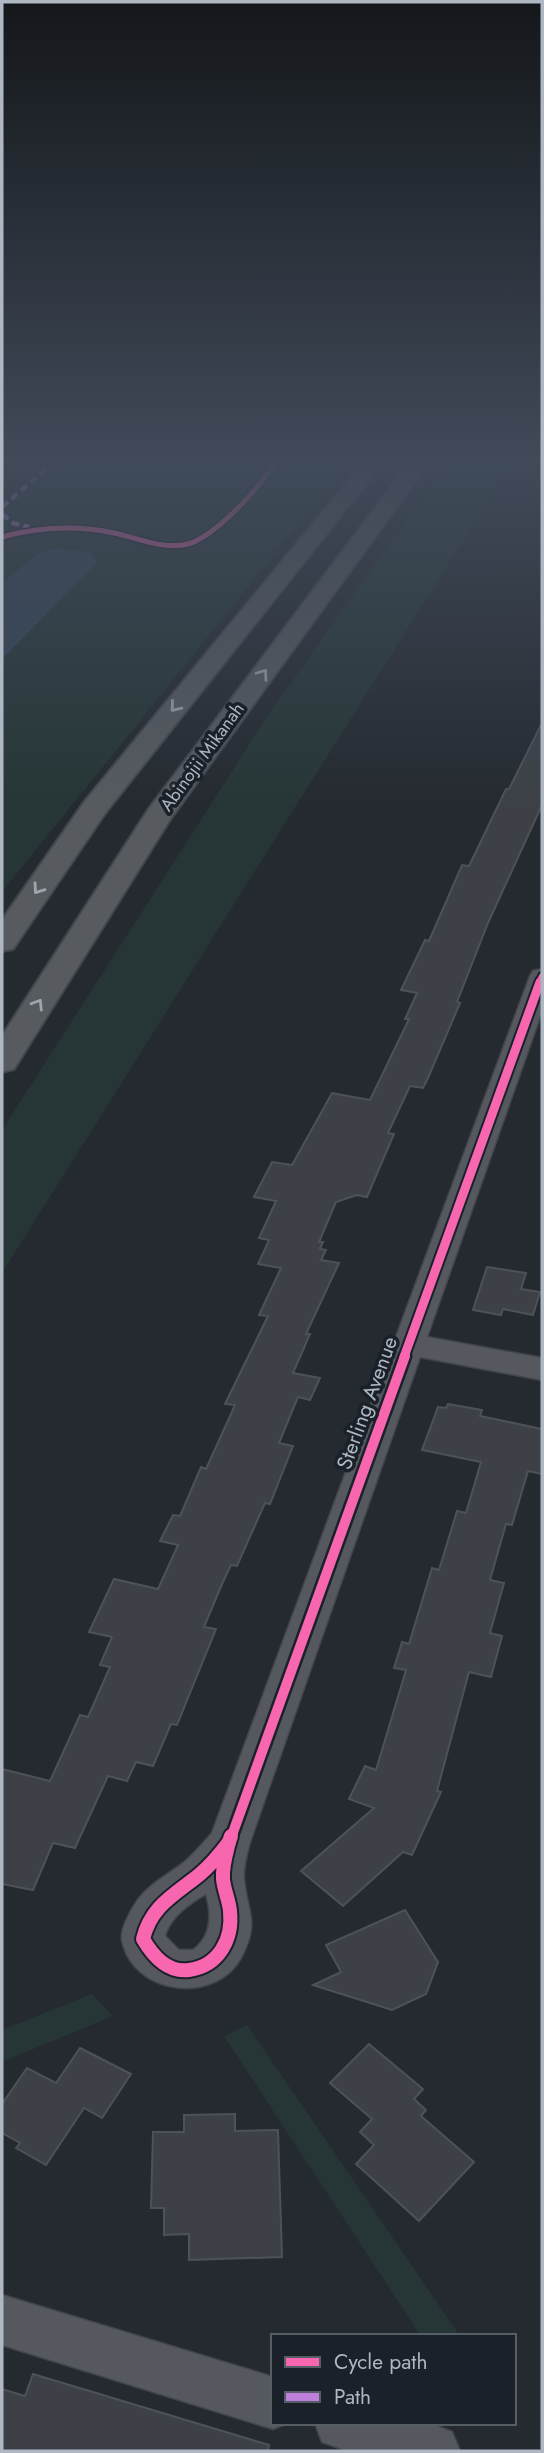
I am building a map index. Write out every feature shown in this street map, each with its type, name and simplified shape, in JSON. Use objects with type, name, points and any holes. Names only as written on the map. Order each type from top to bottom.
[{"type":"main road","points":[[2,942],[95,807],[280,578]]},
{"type":"main road","name":"Abinojii Mikanah","points":[[2,1062],[158,816],[333,578]]},
{"type":"street","name":"Sterling Avenue","points":[[229,1842],[542,976]]},
{"type":"street","points":[[407,1344],[542,1369]]},
{"type":"street","points":[[2,2320],[271,2402]]},
{"type":"street","points":[[348,2425],[433,2451]]},
{"type":"shaded area","points":[[2,578],[255,578],[2,892]]},
{"type":"shaded area","points":[[365,578],[439,578],[2,1273],[2,1130],[265,720]]},
{"type":"shaded area","points":[[92,1994],[113,2016],[2,2062],[2,2030]]},
{"type":"shaded area","points":[[247,2025],[459,2334],[420,2334],[224,2036]]},
{"type":"water","points":[[7,578],[82,578],[2,659],[2,583]]},
{"type":"building","points":[[542,723],[542,805],[488,923],[457,1002],[460,1003],[428,1078],[423,1088],[410,1086],[388,1133],[394,1134],[367,1197],[357,1195],[336,1202],[319,1242],[323,1242],[320,1249],[326,1250],[321,1260],[339,1263],[306,1334],[310,1334],[293,1373],[320,1378],[310,1400],[298,1397],[279,1443],[293,1446],[270,1504],[265,1503],[237,1566],[231,1565],[204,1627],[216,1629],[177,1725],[171,1724],[153,1766],[136,1762],[127,1781],[108,1776],[75,1848],[53,1843],[33,1890],[2,1884],[2,1769],[50,1781],[80,1715],[88,1717],[110,1667],[100,1665],[112,1637],[89,1632],[114,1579],[158,1589],[178,1545],[160,1541],[173,1515],[180,1516],[201,1467],[206,1469],[235,1405],[225,1404],[268,1316],[259,1315],[281,1268],[258,1264],[269,1240],[259,1238],[276,1201],[254,1197],[272,1162],[292,1165],[332,1093],[370,1100],[409,1019],[405,1019],[417,993],[401,990],[425,940],[429,941],[462,865],[469,866]]},
{"type":"building","points":[[487,1267],[526,1273],[521,1289],[540,1292],[533,1315],[503,1309],[501,1315],[473,1310]]},
{"type":"building","points":[[448,1404],[482,1410],[480,1416],[542,1429],[542,1474],[528,1471],[512,1525],[506,1524],[490,1580],[504,1583],[490,1633],[502,1636],[491,1677],[469,1672],[437,1791],[441,1792],[412,1855],[403,1852],[343,1906],[301,1871],[374,1808],[349,1799],[365,1766],[376,1770],[406,1670],[394,1668],[402,1642],[409,1644],[432,1568],[439,1570],[457,1511],[466,1513],[481,1462],[422,1450],[438,1407],[446,1408]]},
{"type":"building","points":[[405,1910],[438,1962],[426,1994],[392,2010],[313,1985],[341,1972],[326,1945]]},
{"type":"building","points":[[369,2044],[423,2089],[414,2099],[426,2110],[421,2116],[474,2162],[419,2221],[356,2164],[374,2145],[360,2132],[372,2119],[330,2083]]},
{"type":"building","points":[[80,2048],[131,2074],[102,2118],[84,2108],[46,2165],[16,2148],[20,2143],[2,2133],[2,2104],[27,2068],[56,2083]]},
{"type":"building","points":[[235,2114],[235,2131],[278,2130],[282,2257],[189,2260],[189,2234],[164,2235],[164,2208],[151,2208],[153,2132],[184,2132],[184,2115]]},
{"type":"building","points":[[33,2374],[269,2445],[268,2451],[2,2451],[2,2389],[25,2396]]},
{"type":"cycle path","points":[[229,1842],[207,1868],[159,1906],[146,1926],[143,1939],[151,1952],[173,1969],[189,1970],[201,1967],[211,1962],[225,1946],[231,1924],[223,1877],[229,1842],[542,976]]}]
